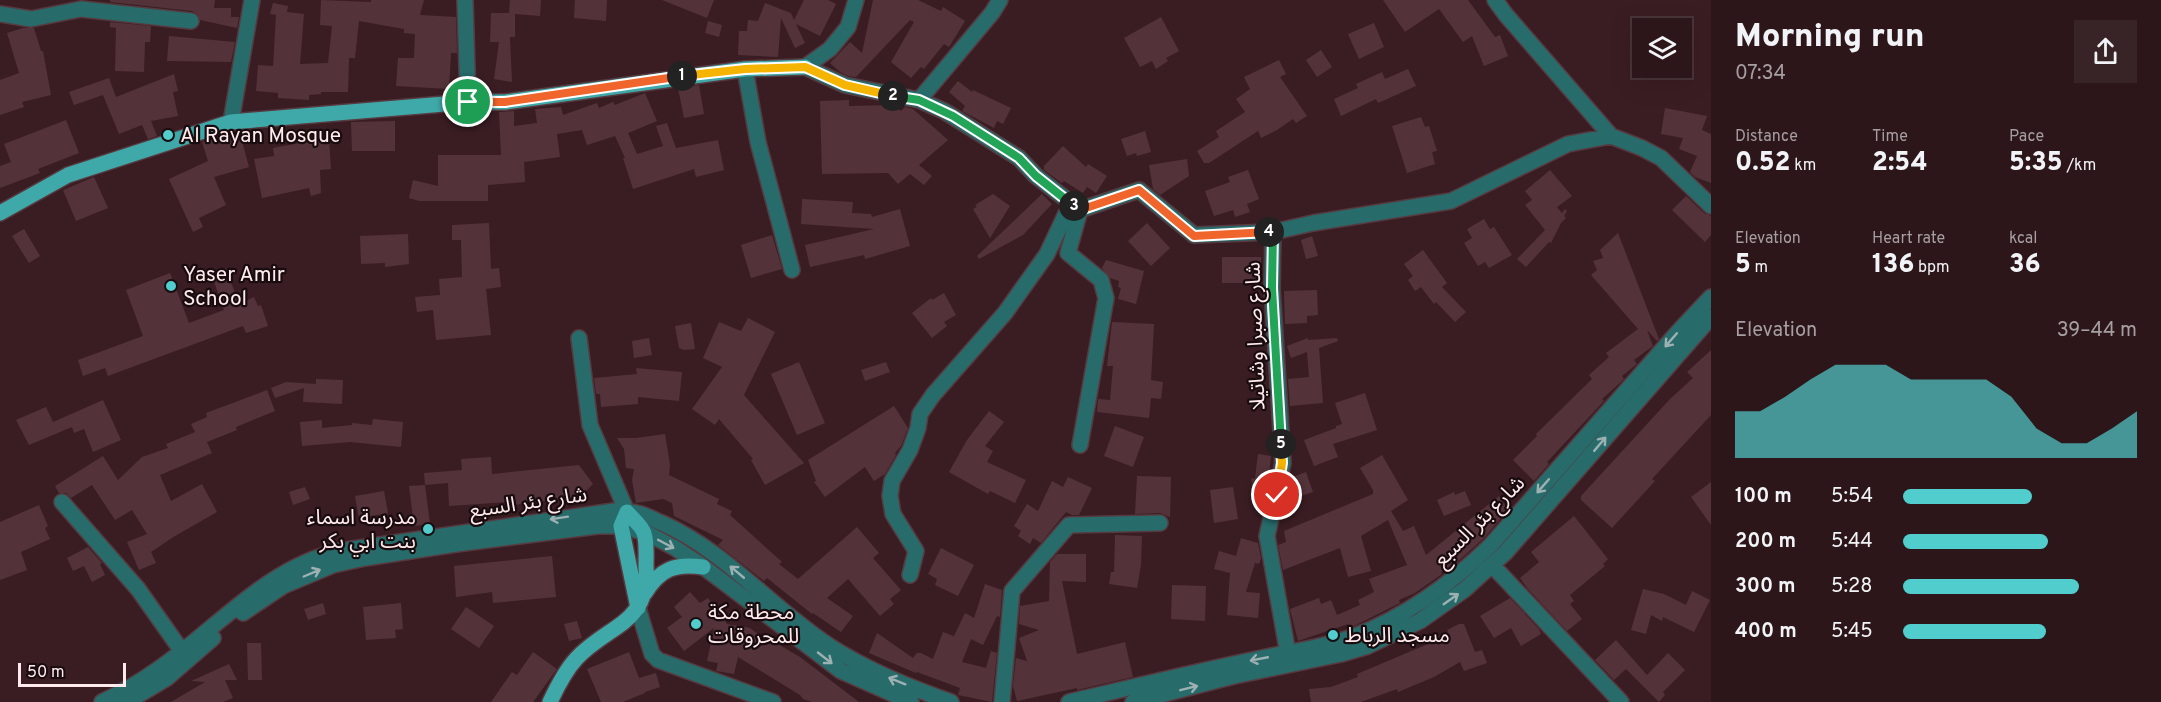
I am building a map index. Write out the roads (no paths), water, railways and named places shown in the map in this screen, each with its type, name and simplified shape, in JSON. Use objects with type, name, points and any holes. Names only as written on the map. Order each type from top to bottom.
[{"type":"main road","points":[[0,213],[68,175],[231,122],[468,102],[505,102],[745,69],[805,67]]},
{"type":"main road","points":[[624,519],[644,532],[647,572],[645,592]]},
{"type":"main road","points":[[624,519],[638,608]]},
{"type":"main road","points":[[550,702],[564,675],[576,659],[627,621],[638,608],[654,578],[662,572],[689,565],[703,567]]},
{"type":"street","points":[[231,122],[252,0]]},
{"type":"street","points":[[465,0],[468,102]]},
{"type":"street","points":[[805,67],[830,49],[848,27],[856,0]]},
{"type":"street","points":[[919,100],[992,13],[1000,0]]},
{"type":"street","points":[[1495,0],[1611,136],[1661,158],[1711,206]]},
{"type":"street","points":[[0,14],[31,19],[81,9],[191,21]]},
{"type":"street","points":[[805,67],[845,85],[919,100],[953,116],[1019,158],[1036,176],[1075,207]]},
{"type":"street","points":[[745,69],[758,142],[792,270]]},
{"type":"street","points":[[1273,232],[1313,223],[1451,201],[1568,144],[1611,136]]},
{"type":"street","name":"شارع صبرا وشاتيلا","points":[[1075,207],[1139,190],[1194,236],[1273,232],[1272,288],[1282,463],[1267,536],[1288,654]]},
{"type":"street","points":[[1075,207],[1068,253],[1101,280],[1106,298],[1080,445]]},
{"type":"street","points":[[910,576],[916,551],[893,514],[890,496],[892,481],[914,439],[920,414],[933,394],[1005,313],[1047,254],[1075,207]]},
{"type":"street","name":"شارع بئر السبع","points":[[1069,702],[1261,658],[1288,654],[1354,636],[1388,621],[1437,592],[1464,571],[1498,537],[1710,297]]},
{"type":"street","name":"شارع بئر السبع","points":[[1132,702],[1234,676],[1341,654],[1368,646],[1420,621],[1464,590],[1505,553],[1711,317]]},
{"type":"street","points":[[579,338],[590,425],[624,519]]},
{"type":"street","points":[[62,502],[138,589],[184,655]]},
{"type":"street","name":"شارع بئر السبع","points":[[102,702],[184,655],[284,572],[317,556],[350,549],[614,511],[624,519],[637,513],[699,543],[735,570],[783,612],[830,646],[873,672],[951,702]]},
{"type":"street","points":[[1002,702],[1012,591],[1069,525],[1160,523]]},
{"type":"street","points":[[644,532],[675,548],[703,567],[842,671],[911,702]]},
{"type":"street","points":[[1492,566],[1621,702]]},
{"type":"street","points":[[638,608],[652,654],[658,660],[773,702]]},
{"type":"street","name":"شارع بئر السبع","points":[[127,702],[167,678],[184,655]]},
{"type":"place","name":"Al Rayan Mosque","points":[[168,135]]},
{"type":"place","name":"Yaser Amir School","points":[[171,286]]},
{"type":"place","name":"مدرسة اسماء بنت ابي بكر","points":[[428,529]]},
{"type":"place","name":"محطة مكة للمحروقات","points":[[696,624]]},
{"type":"place","name":"مسجد الرباط","points":[[1333,635]]}]
